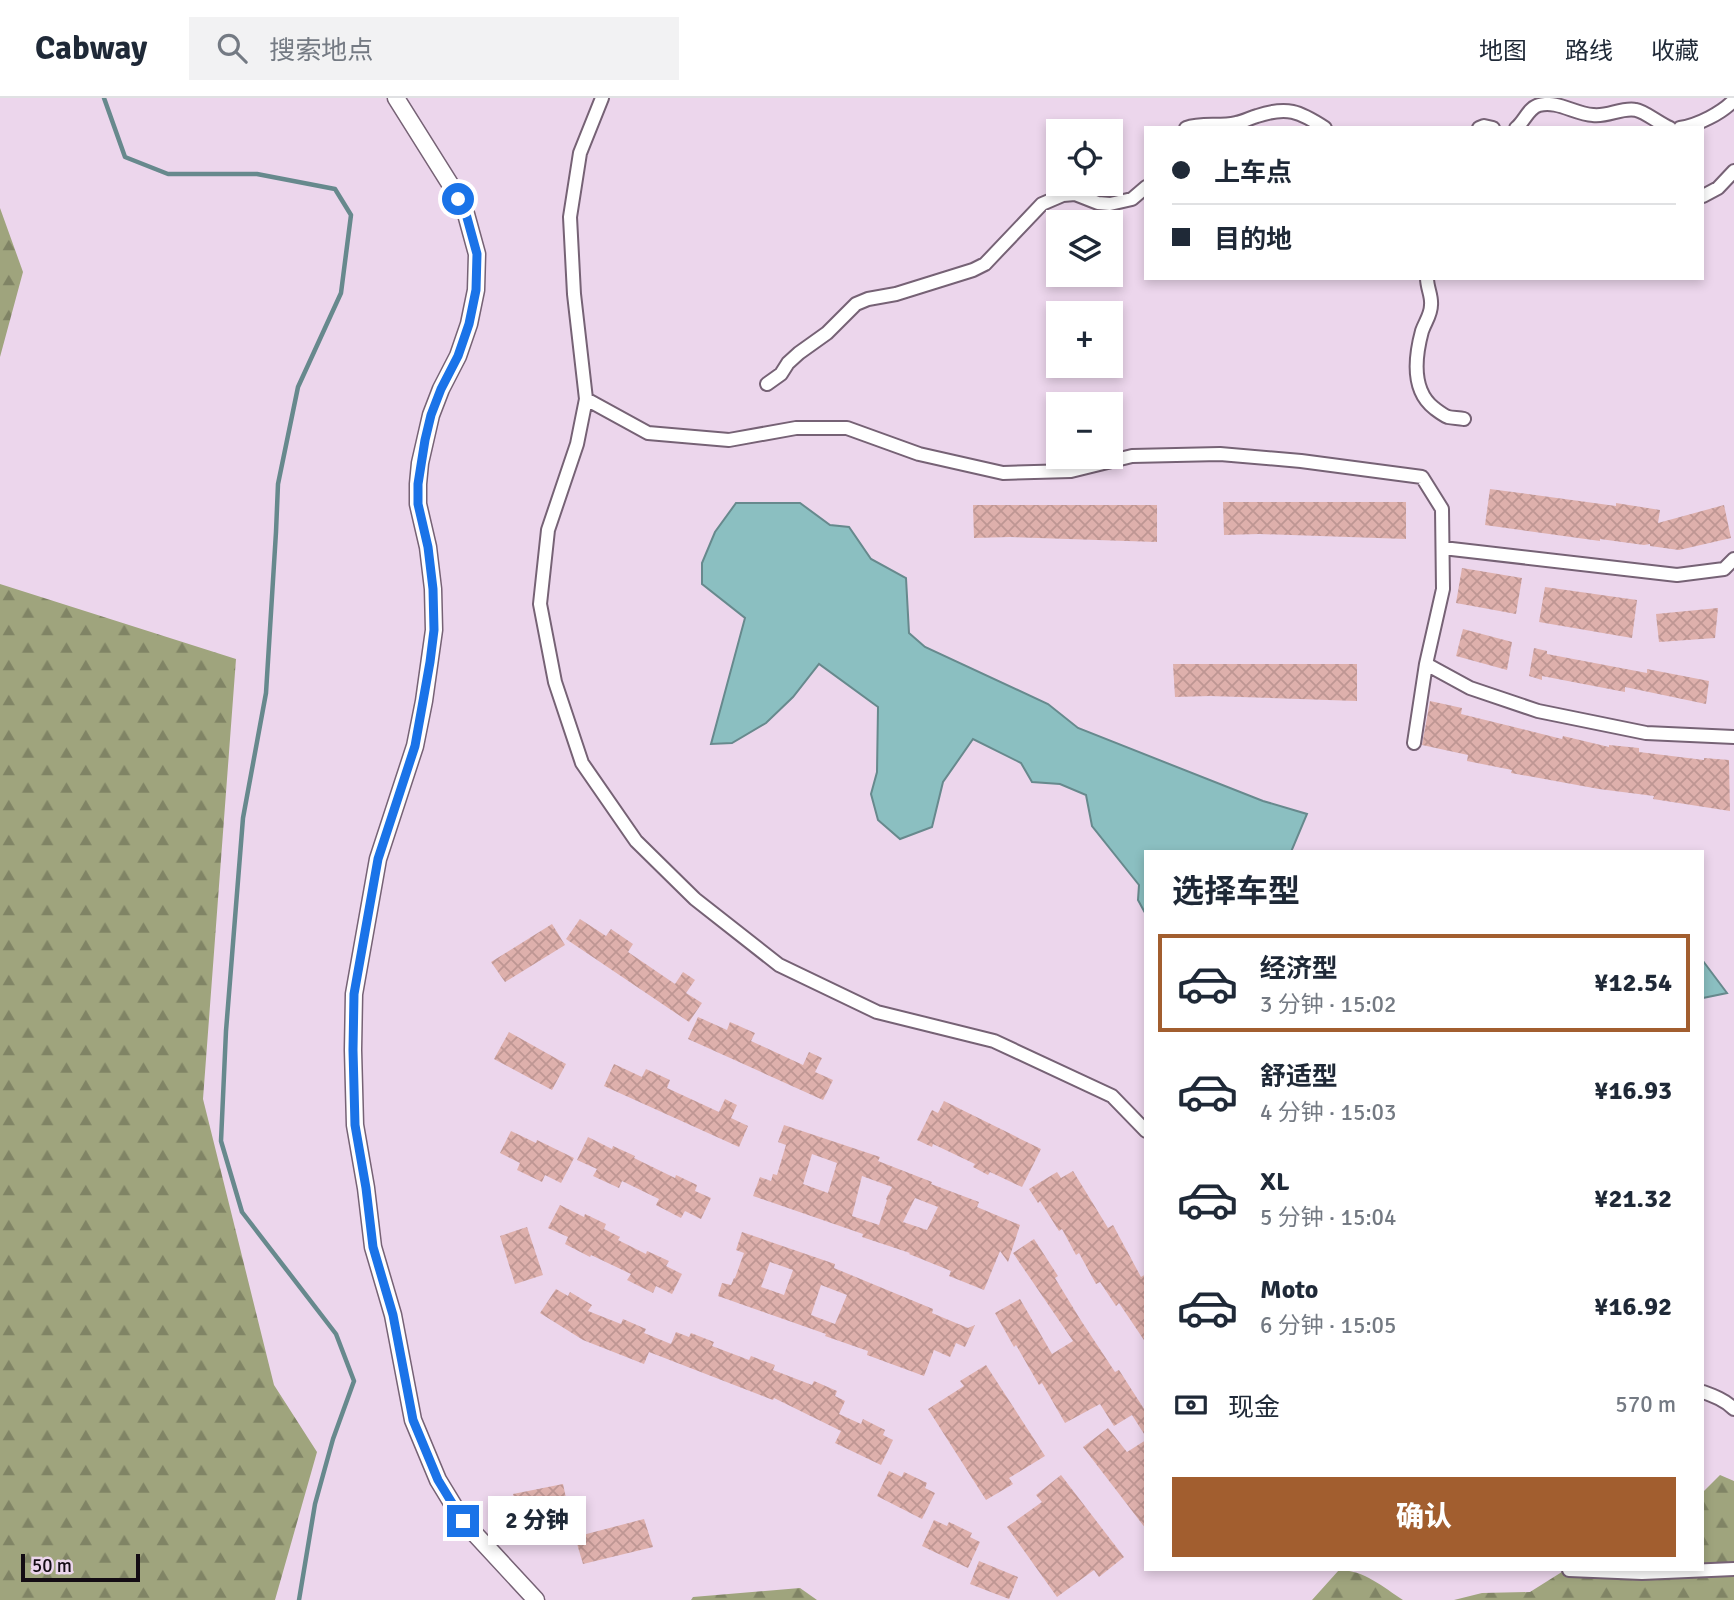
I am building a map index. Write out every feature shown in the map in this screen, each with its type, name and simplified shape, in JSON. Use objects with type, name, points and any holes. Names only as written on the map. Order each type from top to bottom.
[{"type":"street","points":[[396,98],[466,214],[477,254],[476,290],[462,345],[431,415],[421,463],[418,504],[428,547],[434,630],[415,746],[378,859],[354,994],[355,1125],[373,1247],[393,1315],[413,1420],[438,1480],[463,1521],[536,1600]]},
{"type":"street","points":[[602,98],[580,153],[570,217],[574,294],[586,399],[577,444],[548,530],[540,604],[555,682],[582,763],[636,841],[695,899],[779,965],[877,1012],[994,1041],[1112,1096],[1144,1129]]},
{"type":"street","points":[[1686,126],[1716,113],[1734,100]]},
{"type":"street","points":[[1518,126],[1536,105],[1546,104],[1596,116],[1638,110],[1664,126]]},
{"type":"street","points":[[1196,126],[1237,123],[1268,113],[1291,110],[1322,126]]},
{"type":"street","points":[[1704,195],[1718,188],[1734,171]]},
{"type":"street","points":[[767,384],[781,374],[799,353],[827,334],[856,304],[974,270],[985,264],[1042,204],[1063,195],[1075,194],[1098,203],[1110,204],[1132,199],[1144,189]]},
{"type":"street","points":[[1427,280],[1432,304],[1419,351],[1416,375],[1419,390],[1426,402],[1440,412],[1448,417],[1464,419]]},
{"type":"street","points":[[586,399],[648,433],[729,440],[796,428],[846,428],[919,454],[1003,473],[1071,471],[1132,456],[1220,454],[1301,461],[1422,477],[1442,509],[1443,589],[1426,664],[1414,743]]},
{"type":"street","points":[[1443,548],[1677,575],[1724,569],[1734,559]]},
{"type":"street","points":[[1426,664],[1470,688],[1538,711],[1646,733],[1734,737]]},
{"type":"street","points":[[1704,1392],[1734,1409]]},
{"type":"street","points":[[1704,1570],[1734,1569]]},
{"type":"street","points":[[1593,1571],[1688,1571]]},
{"type":"green space","points":[[0,208],[23,272],[0,357]]},
{"type":"green space","points":[[0,584],[236,659],[203,1099],[274,1385],[317,1452],[275,1600],[0,1600]]},
{"type":"green space","points":[[1720,1475],[1734,1481],[1734,1600],[1454,1600],[1482,1593],[1530,1592],[1563,1571],[1704,1571],[1704,1491]]},
{"type":"green space","points":[[1338,1571],[1348,1571],[1365,1576],[1403,1600],[1312,1600]]},
{"type":"green space","points":[[800,1588],[817,1600],[691,1600],[693,1597]]},
{"type":"shaded area","points":[[736,503],[800,503],[830,525],[849,527],[871,559],[906,578],[909,633],[925,647],[1048,704],[1078,728],[1263,801],[1307,814],[1292,850],[1144,850],[1144,911],[1138,900],[1139,885],[1092,826],[1086,795],[1060,784],[1032,782],[1021,763],[973,739],[943,782],[932,827],[900,839],[878,820],[871,794],[877,772],[878,707],[819,664],[793,697],[766,723],[732,743],[711,744],[745,618],[702,584],[702,563],[715,532]]},
{"type":"shaded area","points":[[1704,962],[1727,993],[1704,998]]},
{"type":"building","points":[[1490,489],[1660,510],[1658,523],[1724,505],[1731,538],[1679,550],[1650,544],[1600,541],[1485,525]]},
{"type":"building","points":[[1223,502],[1406,502],[1406,539],[1224,535]]},
{"type":"building","points":[[973,505],[1157,505],[1157,542],[974,538]]},
{"type":"building","points":[[1462,568],[1522,578],[1516,614],[1456,603]]},
{"type":"building","points":[[1545,587],[1637,600],[1632,638],[1539,622]]},
{"type":"building","points":[[1718,608],[1715,638],[1659,642],[1656,614]]},
{"type":"building","points":[[1463,629],[1512,642],[1507,670],[1456,656]]},
{"type":"building","points":[[1534,648],[1547,651],[1547,654],[1647,673],[1647,669],[1709,681],[1706,704],[1625,687],[1625,692],[1542,676],[1542,680],[1529,676]]},
{"type":"building","points":[[1173,664],[1357,664],[1357,701],[1175,697]]},
{"type":"building","points":[[1430,701],[1462,708],[1461,714],[1562,739],[1563,736],[1609,747],[1639,748],[1639,752],[1704,760],[1729,760],[1730,811],[1511,773],[1512,770],[1467,761],[1468,755],[1422,745]]},
{"type":"building","points":[[580,919],[606,936],[611,929],[633,944],[628,952],[675,984],[683,972],[695,980],[686,993],[702,1003],[689,1022],[566,939]]},
{"type":"building","points":[[552,924],[565,945],[505,982],[491,962]]},
{"type":"building","points":[[698,1017],[727,1030],[730,1022],[755,1033],[751,1041],[803,1065],[809,1052],[822,1058],[815,1072],[833,1080],[823,1100],[688,1039]]},
{"type":"building","points":[[509,1032],[566,1064],[552,1090],[494,1059]]},
{"type":"building","points":[[614,1064],[642,1077],[646,1069],[670,1080],[667,1088],[719,1112],[725,1099],[737,1105],[731,1118],[748,1126],[739,1147],[604,1086]]},
{"type":"building","points":[[944,1101],[1041,1149],[1022,1187],[990,1172],[988,1175],[973,1167],[975,1164],[933,1144],[932,1147],[917,1140],[932,1110],[938,1113]]},
{"type":"building","points":[[784,1125],[880,1157],[878,1161],[979,1202],[977,1207],[1020,1225],[1008,1262],[1000,1251],[984,1290],[949,1276],[951,1271],[910,1253],[753,1196],[760,1177],[771,1181],[773,1174],[777,1175],[786,1145],[778,1142]],"holes":[[[812,1154],[837,1163],[828,1193],[803,1184]],[[862,1176],[892,1187],[879,1225],[852,1216]],[[915,1198],[938,1207],[927,1230],[903,1222]]]},
{"type":"building","points":[[511,1131],[574,1158],[561,1183],[545,1175],[542,1182],[517,1170],[520,1163],[500,1153]]},
{"type":"building","points":[[588,1137],[612,1149],[613,1146],[635,1156],[634,1158],[675,1178],[676,1175],[697,1185],[695,1191],[711,1198],[701,1219],[685,1211],[681,1218],[656,1205],[659,1199],[622,1181],[619,1188],[593,1176],[597,1169],[577,1160]]},
{"type":"building","points":[[1073,1171],[1108,1228],[1113,1225],[1141,1277],[1144,1275],[1144,1340],[1119,1303],[1116,1306],[1100,1282],[1096,1284],[1079,1253],[1076,1255],[1062,1229],[1059,1231],[1029,1189],[1057,1172],[1061,1178]]},
{"type":"building","points":[[560,1205],[606,1224],[604,1229],[620,1237],[618,1240],[646,1254],[647,1251],[669,1261],[666,1266],[682,1274],[672,1294],[656,1286],[653,1293],[627,1280],[631,1274],[565,1244],[568,1237],[548,1228]]},
{"type":"building","points":[[527,1227],[543,1275],[515,1284],[500,1236]]},
{"type":"building","points":[[742,1232],[835,1264],[834,1268],[933,1309],[932,1313],[968,1328],[975,1325],[965,1347],[956,1343],[950,1357],[934,1350],[924,1376],[867,1355],[868,1351],[825,1336],[826,1334],[718,1296],[722,1283],[731,1285],[735,1278],[744,1253],[736,1250]],"holes":[[[770,1262],[793,1270],[784,1295],[761,1287]],[[821,1285],[847,1295],[835,1324],[811,1315]]]},
{"type":"building","points":[[1034,1239],[1058,1276],[1055,1278],[1080,1319],[1115,1372],[1119,1370],[1144,1409],[1144,1434],[1132,1415],[1114,1426],[1100,1404],[1065,1423],[1042,1383],[1039,1385],[1016,1345],[1014,1347],[995,1313],[1020,1299],[1052,1354],[1073,1341],[1013,1253]]},
{"type":"building","points":[[556,1289],[568,1296],[570,1292],[592,1305],[588,1311],[621,1324],[623,1319],[646,1329],[644,1333],[671,1344],[676,1332],[689,1337],[691,1333],[714,1342],[712,1346],[749,1360],[751,1356],[775,1365],[773,1370],[812,1385],[814,1381],[837,1391],[835,1396],[845,1401],[839,1414],[861,1424],[863,1419],[885,1430],[883,1435],[893,1440],[881,1465],[835,1443],[841,1431],[774,1398],[773,1400],[649,1352],[644,1364],[583,1340],[540,1313]]},
{"type":"building","points":[[986,1365],[1045,1456],[1009,1478],[1013,1484],[986,1500],[928,1409],[964,1386],[960,1381]]},
{"type":"building","points":[[1108,1428],[1127,1452],[1144,1441],[1144,1526],[1083,1447]]},
{"type":"building","points":[[889,1471],[902,1477],[904,1472],[927,1483],[925,1488],[935,1493],[922,1519],[877,1496]]},
{"type":"building","points":[[1061,1475],[1124,1557],[1099,1577],[1094,1570],[1057,1597],[1007,1527],[1042,1502],[1036,1495]]},
{"type":"building","points":[[563,1484],[566,1498],[516,1508],[513,1494]]},
{"type":"building","points":[[644,1519],[653,1547],[583,1564],[575,1537]]},
{"type":"building","points":[[934,1520],[947,1526],[949,1522],[972,1533],[970,1537],[980,1542],[968,1568],[922,1546]]},
{"type":"building","points":[[979,1561],[1018,1577],[1009,1599],[970,1584]]},
{"type":"waterway","points":[[104,98],[125,157],[168,174],[257,174],[335,189],[351,215],[341,293],[298,387],[278,484],[266,693],[243,818],[226,1031],[221,1141],[242,1212],[336,1334],[354,1381],[333,1439],[315,1504],[299,1600]]},
{"type":"route","points":[[458,199],[466,214],[477,254],[476,290],[469,324],[458,356],[431,415],[425,440],[418,484],[418,504],[428,547],[434,630],[415,746],[378,859],[354,994],[353,1050],[355,1125],[373,1247],[393,1315],[413,1420],[438,1480],[463,1521]]}]
